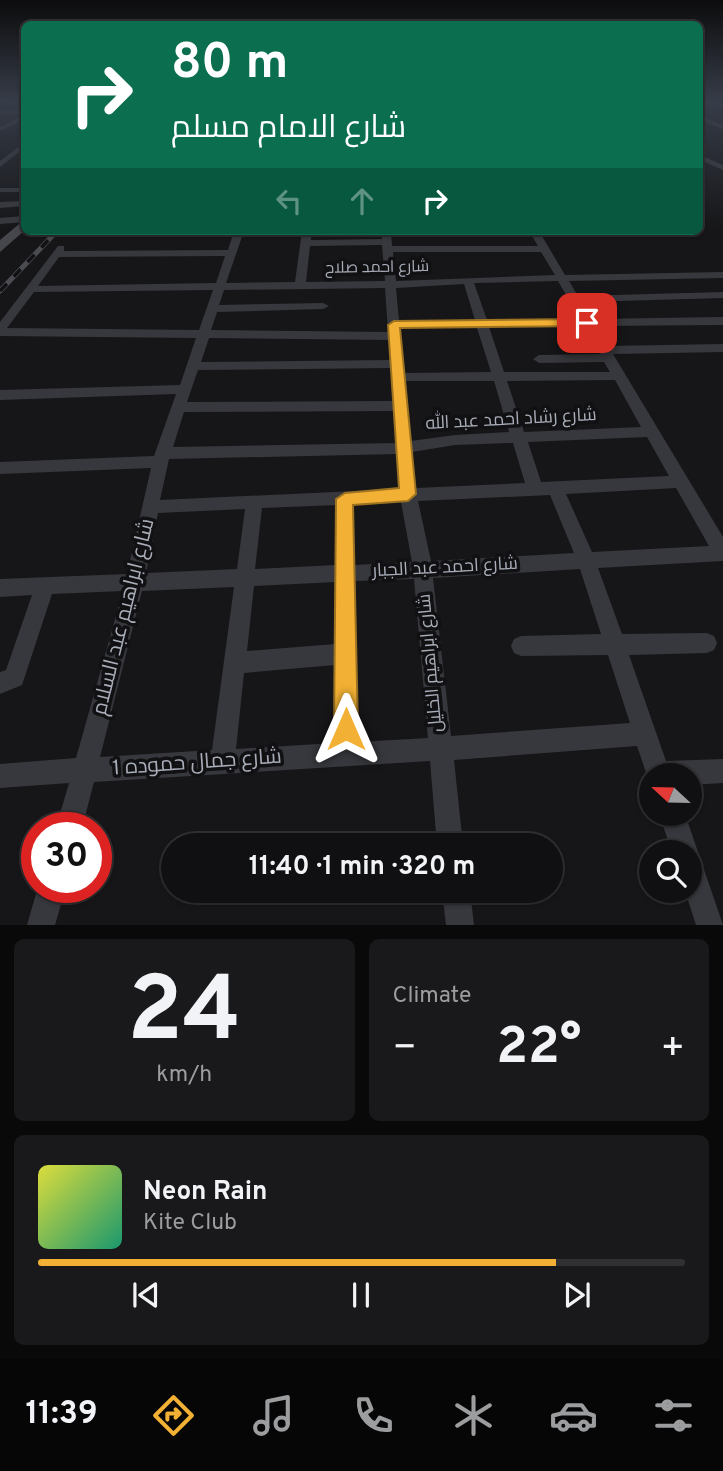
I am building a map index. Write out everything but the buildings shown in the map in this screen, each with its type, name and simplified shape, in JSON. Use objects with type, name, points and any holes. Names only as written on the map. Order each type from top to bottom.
[{"type":"street","points":[[0,165],[21,148]]},
{"type":"street","points":[[703,159],[723,168]]},
{"type":"street","points":[[0,190],[21,190]]},
{"type":"street","points":[[0,205],[21,204]]},
{"type":"street","points":[[0,221],[21,222]]},
{"type":"street","points":[[0,248],[6,236],[21,224]]},
{"type":"street","points":[[0,331],[72,235]]},
{"type":"street","name":"شارع ابراهيم عبد السلام","points":[[74,812],[135,581],[161,458],[238,235]]},
{"type":"street","points":[[300,285],[307,235]]},
{"type":"street","points":[[536,235],[723,553]]},
{"type":"street","points":[[306,243],[387,241],[545,249]]},
{"type":"street","name":"شارع ابراهيم الخليل","points":[[387,241],[408,494],[423,570],[449,833]]},
{"type":"street","points":[[56,254],[231,253]]},
{"type":"street","name":"شارع احمد صلاح","points":[[30,289],[391,285],[468,280],[721,277]]},
{"type":"street","points":[[468,280],[517,438],[586,559],[655,763]]},
{"type":"street","points":[[574,299],[723,295]]},
{"type":"street","points":[[211,309],[323,306]]},
{"type":"street","points":[[0,331],[201,335],[394,330],[482,324],[723,321]]},
{"type":"street","points":[[539,359],[723,348]]},
{"type":"street","points":[[191,366],[398,371],[499,377],[618,376]]},
{"type":"street","points":[[0,395],[401,406]]},
{"type":"street","name":"شارع رشاد احمد عبد الله","points":[[0,468],[405,448],[441,441],[651,432]]},
{"type":"street","points":[[150,507],[680,482]]},
{"type":"street","points":[[345,499],[346,754]]},
{"type":"street","points":[[223,760],[254,503]]},
{"type":"street","name":"شارع احمد عبد الجبار","points":[[0,588],[345,574],[723,553]]},
{"type":"street","points":[[0,683],[13,677],[45,586]]},
{"type":"street","points":[[522,646],[707,643]]},
{"type":"street","points":[[233,663],[345,654]]},
{"type":"street","name":"شارع جمال حموده 1","points":[[0,776],[223,760],[439,751],[645,734]]},
{"type":"street","points":[[702,772],[723,771]]},
{"type":"street","points":[[702,894],[714,924]]},
{"type":"street","points":[[41,925],[47,903]]},
{"type":"street","points":[[457,903],[460,925]]},
{"type":"railway","points":[[0,291],[53,235]]},
{"type":"route","points":[[346,729],[345,499],[408,494],[394,325],[587,323]]}]
